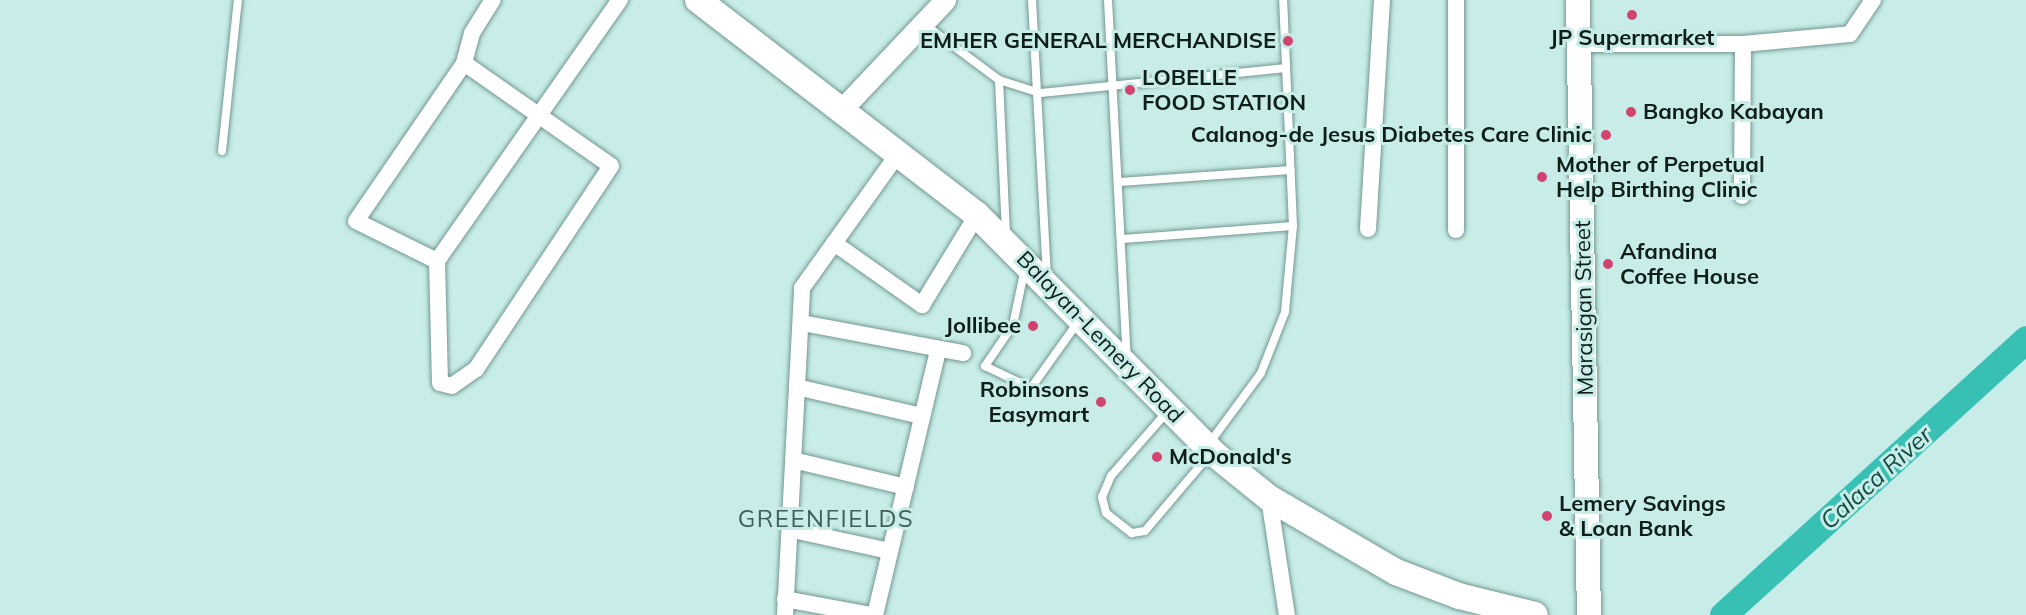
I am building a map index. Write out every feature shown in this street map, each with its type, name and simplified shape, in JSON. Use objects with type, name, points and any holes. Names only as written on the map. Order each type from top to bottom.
[{"type":"main road","name":"Balayan-Lemery Road","points":[[698,0],[900,151],[977,215],[1047,282],[1169,409],[1210,448],[1269,498],[1396,572],[1459,596],[1534,615]]},
{"type":"main road","name":"Marasigan Street","points":[[1578,0],[1589,615]]},
{"type":"street","points":[[437,261],[356,221],[464,63],[472,33],[493,0]]},
{"type":"street","points":[[464,63],[536,114],[611,166],[476,369],[452,386],[440,383],[437,261],[536,114],[620,0]]},
{"type":"street","points":[[842,109],[945,0]]},
{"type":"street","points":[[1368,229],[1382,0]]},
{"type":"street","points":[[1456,0],[1456,230]]},
{"type":"street","points":[[1579,44],[1743,44],[1850,34],[1873,0]]},
{"type":"street","points":[[1742,196],[1743,44]]},
{"type":"street","points":[[871,615],[785,607],[793,530],[801,388],[802,288],[900,151]]},
{"type":"street","points":[[834,243],[922,305],[977,215]]},
{"type":"street","points":[[802,323],[963,353]]},
{"type":"street","points":[[876,615],[888,551],[906,487],[938,350]]},
{"type":"street","points":[[801,388],[921,416]]},
{"type":"street","points":[[797,461],[906,487]]},
{"type":"street","points":[[1269,498],[1287,615]]},
{"type":"street","points":[[793,530],[888,551]]},
{"type":"lane","points":[[222,151],[238,0]]},
{"type":"lane","points":[[1032,0],[1040,93],[1047,282]]},
{"type":"lane","points":[[1108,0],[1120,182],[1128,367]]},
{"type":"lane","points":[[1169,409],[1111,476],[1102,497],[1106,513],[1132,533],[1145,531],[1210,448],[1261,373],[1285,312],[1293,226],[1283,0]]},
{"type":"lane","points":[[924,24],[999,80],[1040,93],[1285,68]]},
{"type":"lane","points":[[999,80],[1006,242]]},
{"type":"lane","points":[[1120,182],[1291,170]]},
{"type":"lane","points":[[1123,239],[1293,226]]},
{"type":"lane","points":[[1027,262],[1014,325],[985,366],[1031,388],[1081,318]]},
{"type":"waterway","name":"Calaca River","points":[[1723,615],[2026,339]]},
{"type":"place","name":"JP Supermarket","points":[[1632,15]]},
{"type":"place","name":"EMHER GENERAL MERCHANDISE","points":[[1288,41]]},
{"type":"place","name":"LOBELLE FOOD STATION","points":[[1130,90]]},
{"type":"place","name":"Bangko Kabayan","points":[[1631,112]]},
{"type":"place","name":"Calanog-de Jesus Diabetes Care Clinic","points":[[1606,135]]},
{"type":"place","name":"Mother of Perpetual Help Birthing Clinic","points":[[1542,177]]},
{"type":"place","name":"Afandina Coffee House","points":[[1608,264]]},
{"type":"place","name":"Jollibee","points":[[1033,326]]},
{"type":"place","name":"Robinsons Easymart","points":[[1101,402]]},
{"type":"place","name":"McDonald's","points":[[1157,457]]},
{"type":"place","name":"Lemery Savings & Loan Bank","points":[[1547,516]]},
{"type":"district","name":"GREENFIELDS","points":[[826,519]]}]
